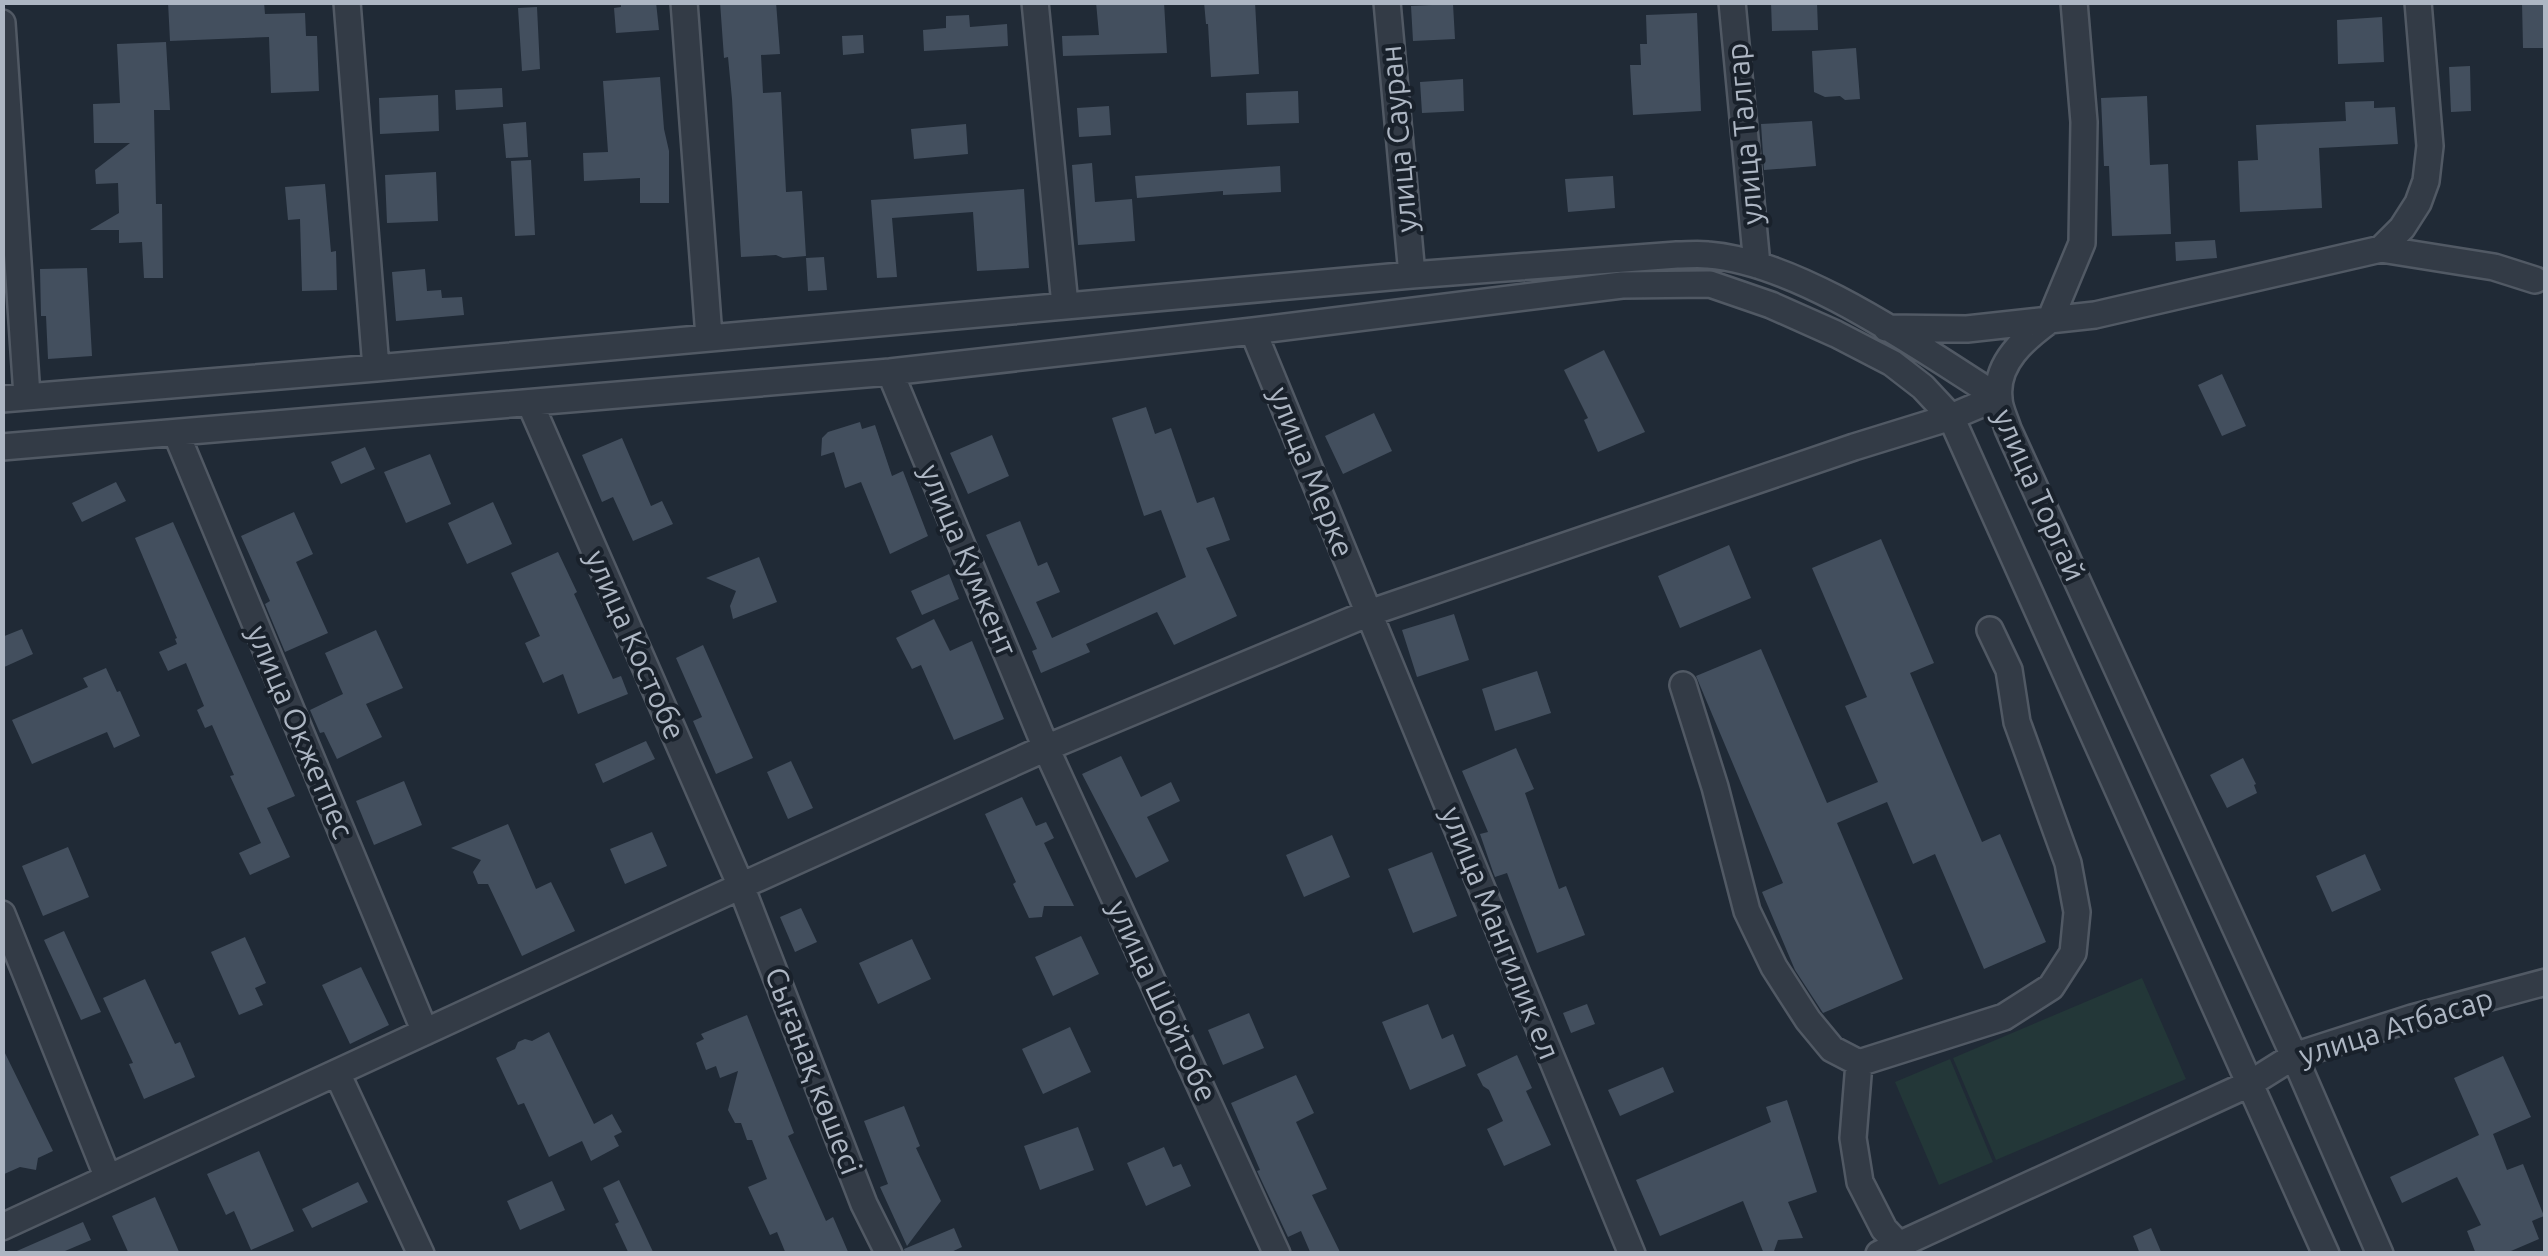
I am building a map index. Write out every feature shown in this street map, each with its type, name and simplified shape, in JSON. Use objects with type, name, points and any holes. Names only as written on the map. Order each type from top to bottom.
[{"type":"street","points":[[347,2],[376,368]]},
{"type":"street","points":[[684,2],[710,337]]},
{"type":"street","points":[[1035,2],[1065,305]]},
{"type":"street","name":"улица Сауран","points":[[1387,2],[1412,274]]},
{"type":"street","name":"улица Талгар","points":[[1732,2],[1757,265]]},
{"type":"street","points":[[2,23],[15,397],[1412,274],[1709,255],[1757,265],[1812,287],[1998,397],[2002,374],[2013,352],[2050,320],[2082,243],[2084,122],[2074,2]]},
{"type":"street","points":[[2381,249],[2402,228],[2426,181],[2430,146],[2418,2]]},
{"type":"street","points":[[1886,328],[1967,328],[2095,315],[2381,249],[2494,267],[2534,280]]},
{"type":"street","points":[[2,447],[890,372],[1253,332],[1622,285],[1710,284],[1771,305],[1892,364],[1951,416],[1369,613],[1046,748],[2,1227]]},
{"type":"street","name":"улица Мерке","points":[[1253,332],[1369,613]]},
{"type":"street","name":"улица Кумкент","points":[[890,372],[1046,748]]},
{"type":"street","name":"улица Торгай","points":[[2326,1254],[1951,416],[1998,397],[2008,429],[2380,1254]]},
{"type":"street","name":"улица Костобе","points":[[530,403],[740,886]]},
{"type":"street","name":"улица Окжетпес","points":[[176,433],[424,1032]]},
{"type":"street","name":"улица Мангилик ел","points":[[1369,613],[1632,1254]]},
{"type":"street","points":[[1683,685],[1747,911],[1774,967],[1808,1020],[1832,1050],[1859,1063],[2004,1017],[2051,987],[2073,953],[2077,912],[2068,863],[2018,722],[2009,670],[1990,630]]},
{"type":"street","name":"улица Шойтобе","points":[[1046,748],[1277,1254]]},
{"type":"street","name":"Сығанақ көшесі","points":[[740,886],[864,1204],[889,1254]]},
{"type":"street","points":[[2,914],[108,1178]]},
{"type":"street","name":"улица Атбасар","points":[[1891,1245],[2251,1083],[2294,1056],[2412,1018],[2546,982]]},
{"type":"street","points":[[1859,1063],[1853,1138],[1860,1182],[1891,1245]]},
{"type":"street","points":[[337,1072],[421,1254]]},
{"type":"green space","points":[[2142,978],[2186,1079],[1996,1160],[1953,1058]]},
{"type":"green space","points":[[1950,1059],[1993,1162],[1939,1185],[1895,1082]]},
{"type":"building","points":[[168,2],[264,2],[265,14],[305,13],[306,36],[317,36],[319,91],[271,93],[269,37],[170,41]]},
{"type":"building","points":[[621,2],[656,2],[659,30],[616,33],[614,8],[621,7]]},
{"type":"building","points":[[720,2],[776,2],[780,54],[761,55],[763,93],[781,92],[786,192],[802,191],[806,256],[741,257],[732,99]]},
{"type":"building","points":[[1096,2],[1164,2],[1167,53],[1063,56],[1062,36],[1099,35]]},
{"type":"building","points":[[1204,2],[1255,2],[1259,74],[1211,77]]},
{"type":"building","points":[[1771,2],[1817,2],[1818,30],[1772,31]]},
{"type":"building","points":[[2522,2],[2546,2],[2546,48],[2523,48]]},
{"type":"building","points":[[1453,4],[1455,39],[1413,41],[1411,6]]},
{"type":"building","points":[[537,7],[540,69],[522,71],[518,8]]},
{"type":"building","points":[[1697,13],[1701,111],[1633,115],[1630,65],[1641,65],[1640,44],[1647,44],[1646,15]]},
{"type":"building","points":[[969,15],[970,27],[1007,24],[1008,46],[924,51],[923,30],[946,28],[946,16]]},
{"type":"building","points":[[2382,17],[2384,62],[2338,64],[2337,20]]},
{"type":"building","points":[[863,35],[864,53],[843,55],[842,36]]},
{"type":"building","points":[[166,42],[170,110],[154,110],[156,204],[162,204],[163,278],[144,278],[142,242],[119,243],[119,230],[90,230],[119,213],[118,183],[96,184],[95,170],[130,143],[94,143],[93,104],[120,103],[117,44]]},
{"type":"building","points":[[1856,48],[1860,99],[1825,97],[1814,92],[1812,51]]},
{"type":"building","points":[[2470,66],[2471,111],[2451,112],[2449,67]]},
{"type":"building","points":[[660,77],[669,151],[669,203],[640,203],[640,178],[584,181],[583,153],[608,152],[603,81]]},
{"type":"building","points":[[1463,79],[1464,111],[1422,113],[1420,82]]},
{"type":"building","points":[[502,88],[503,107],[456,110],[455,90]]},
{"type":"building","points":[[1298,91],[1299,123],[1247,125],[1246,93]]},
{"type":"building","points":[[438,95],[439,131],[380,134],[379,98]]},
{"type":"building","points":[[2147,96],[2150,165],[2168,164],[2171,234],[2112,236],[2101,98]]},
{"type":"building","points":[[2374,101],[2374,108],[2395,107],[2398,144],[2319,148],[2322,208],[2240,212],[2238,161],[2258,160],[2256,125],[2346,121],[2345,102]]},
{"type":"building","points":[[1109,106],[1111,135],[1079,137],[1077,108]]},
{"type":"building","points":[[1812,121],[1816,166],[1764,170],[1761,124]]},
{"type":"building","points":[[526,122],[528,157],[506,158],[503,124]]},
{"type":"building","points":[[966,124],[968,154],[914,159],[911,129]]},
{"type":"building","points":[[531,160],[535,235],[515,236],[511,161]]},
{"type":"building","points":[[1092,163],[1095,202],[1132,199],[1135,241],[1078,245],[1072,165]]},
{"type":"building","points":[[1280,166],[1281,192],[1223,195],[1223,191],[1137,198],[1135,176]]},
{"type":"building","points":[[436,172],[438,221],[387,223],[385,175]]},
{"type":"building","points":[[1613,176],[1615,208],[1568,212],[1565,179]]},
{"type":"building","points":[[325,184],[331,252],[336,251],[337,290],[302,291],[300,219],[288,220],[285,187]]},
{"type":"building","points":[[1024,189],[1029,268],[977,271],[973,212],[892,218],[897,277],[877,278],[871,200]]},
{"type":"building","points":[[2215,240],[2217,258],[2176,261],[2175,242]]},
{"type":"building","points":[[824,257],[827,290],[808,291],[806,258]]},
{"type":"building","points":[[87,268],[92,356],[48,359],[46,316],[41,316],[40,269]]},
{"type":"building","points":[[425,269],[427,291],[441,290],[442,298],[462,297],[464,315],[396,321],[392,272]]},
{"type":"building","points":[[1604,350],[1645,432],[1598,452],[1584,420],[1588,418],[1564,370]]},
{"type":"building","points":[[2222,374],[2246,426],[2222,436],[2198,385]]},
{"type":"building","points":[[1146,407],[1155,434],[1171,428],[1197,503],[1214,497],[1230,540],[1206,548],[1237,616],[1174,645],[1157,612],[1086,644],[1090,652],[1041,673],[1032,651],[1037,649],[986,535],[1020,521],[1038,566],[1047,562],[1060,592],[1036,602],[1052,638],[1186,577],[1161,510],[1144,516],[1112,418]]},
{"type":"building","points":[[1374,413],[1392,451],[1343,474],[1325,436]]},
{"type":"building","points":[[860,422],[862,429],[875,425],[892,476],[903,471],[928,536],[890,554],[861,482],[845,488],[834,452],[821,456],[822,438],[828,432]]},
{"type":"building","points":[[992,435],[1009,476],[968,494],[950,453]]},
{"type":"building","points":[[622,438],[651,506],[662,501],[673,524],[633,541],[613,497],[602,502],[582,455]]},
{"type":"building","points":[[365,447],[375,469],[341,484],[331,462]]},
{"type":"building","points":[[430,454],[451,504],[406,523],[384,472]]},
{"type":"building","points":[[116,482],[126,501],[82,522],[72,503]]},
{"type":"building","points":[[493,502],[512,544],[467,564],[448,523]]},
{"type":"building","points":[[294,512],[313,554],[296,562],[328,633],[285,652],[265,604],[270,601],[241,536]]},
{"type":"building","points":[[173,522],[295,796],[267,808],[290,857],[250,875],[239,853],[261,843],[230,776],[234,775],[212,725],[205,728],[197,710],[204,706],[186,663],[168,671],[159,652],[177,644],[177,638],[135,538]]},
{"type":"building","points":[[1881,539],[1934,663],[1910,673],[1982,842],[2000,834],[2046,942],[1984,969],[1935,854],[1913,864],[1887,802],[1837,823],[1903,979],[1823,1013],[1795,970],[1762,892],[1783,883],[1696,676],[1761,649],[1827,803],[1878,782],[1845,706],[1867,697],[1812,568]]},
{"type":"building","points":[[1729,545],[1751,598],[1680,628],[1658,576]]},
{"type":"building","points":[[558,552],[613,679],[621,676],[628,694],[578,714],[563,674],[543,683],[525,643],[540,636],[511,573]]},
{"type":"building","points":[[759,557],[777,602],[733,619],[730,606],[736,591],[706,578]]},
{"type":"building","points":[[949,574],[959,599],[922,615],[911,591]]},
{"type":"building","points":[[1454,614],[1469,660],[1417,677],[1402,630]]},
{"type":"building","points":[[934,619],[950,651],[972,641],[1004,719],[954,740],[921,665],[912,669],[896,638]]},
{"type":"building","points":[[22,629],[33,654],[2,668],[2,637]]},
{"type":"building","points":[[376,630],[403,688],[366,704],[382,737],[337,759],[310,710],[343,694],[325,653]]},
{"type":"building","points":[[703,645],[753,758],[716,774],[693,721],[702,717],[676,658]]},
{"type":"building","points":[[106,668],[140,736],[114,748],[107,732],[32,764],[12,720],[88,687],[83,678]]},
{"type":"building","points":[[1537,671],[1551,713],[1495,731],[1482,689]]},
{"type":"building","points":[[646,741],[655,759],[603,783],[595,764]]},
{"type":"building","points":[[1516,748],[1534,789],[1525,793],[1559,889],[1566,886],[1585,935],[1537,953],[1507,873],[1495,877],[1480,834],[1488,832],[1462,771]]},
{"type":"building","points":[[1121,756],[1141,797],[1171,782],[1180,801],[1147,817],[1169,861],[1136,878],[1082,774]]},
{"type":"building","points":[[2243,758],[2257,793],[2227,808],[2210,775]]},
{"type":"building","points":[[791,761],[813,808],[788,819],[767,772]]},
{"type":"building","points":[[404,781],[422,825],[374,845],[356,801]]},
{"type":"building","points":[[1022,797],[1036,826],[1046,822],[1054,838],[1044,843],[1074,906],[1044,906],[1042,917],[1029,918],[985,814]]},
{"type":"building","points":[[508,824],[536,889],[551,882],[575,931],[522,956],[488,884],[478,884],[473,872],[481,860],[451,848]]},
{"type":"building","points":[[652,832],[667,866],[625,884],[610,849]]},
{"type":"building","points":[[1332,835],[1350,877],[1304,897],[1286,855]]},
{"type":"building","points":[[68,847],[89,897],[43,916],[22,866]]},
{"type":"building","points":[[1432,852],[1457,916],[1413,933],[1388,869]]},
{"type":"building","points":[[2365,854],[2381,890],[2332,912],[2316,876]]},
{"type":"building","points":[[801,908],[817,942],[795,952],[780,917]]},
{"type":"building","points":[[64,931],[101,1012],[81,1020],[44,940]]},
{"type":"building","points":[[1081,936],[1099,974],[1053,996],[1035,957]]},
{"type":"building","points":[[245,937],[266,983],[255,988],[263,1005],[239,1015],[211,952]]},
{"type":"building","points":[[912,939],[931,979],[878,1004],[859,963]]},
{"type":"building","points":[[361,967],[389,1025],[350,1044],[322,985]]},
{"type":"building","points":[[145,979],[195,1077],[144,1099],[129,1064],[133,1063],[103,998]]},
{"type":"building","points":[[1428,1004],[1442,1039],[1453,1034],[1466,1066],[1410,1090],[1382,1022]]},
{"type":"building","points":[[1587,1004],[1595,1024],[1571,1033],[1563,1013]]},
{"type":"building","points":[[1249,1013],[1264,1048],[1223,1065],[1208,1030]]},
{"type":"building","points":[[747,1015],[794,1133],[788,1136],[826,1221],[833,1217],[849,1254],[786,1254],[777,1232],[770,1235],[748,1187],[767,1179],[752,1140],[747,1140],[741,1123],[735,1123],[728,1110],[738,1071],[720,1078],[716,1066],[706,1070],[696,1043],[704,1039],[701,1034]]},
{"type":"building","points":[[1070,1027],[1091,1072],[1043,1094],[1022,1049]]},
{"type":"building","points":[[549,1032],[594,1124],[612,1114],[622,1132],[614,1136],[619,1146],[591,1161],[582,1141],[549,1157],[524,1103],[518,1105],[496,1058],[515,1049],[518,1042],[532,1041]]},
{"type":"building","points":[[2,1047],[53,1151],[38,1158],[36,1170],[20,1167],[2,1175]]},
{"type":"building","points":[[1517,1055],[1532,1088],[1526,1091],[1551,1145],[1504,1166],[1487,1129],[1503,1121],[1477,1074]]},
{"type":"building","points":[[2503,1056],[2531,1117],[2493,1134],[2507,1170],[2523,1164],[2544,1216],[2532,1221],[2539,1239],[2504,1254],[2476,1254],[2467,1231],[2481,1225],[2457,1177],[2402,1203],[2390,1177],[2479,1135],[2454,1078]]},
{"type":"building","points":[[1663,1067],[1674,1092],[1620,1116],[1608,1090]]},
{"type":"building","points":[[1296,1075],[1314,1113],[1296,1122],[1327,1189],[1312,1195],[1341,1254],[1311,1254],[1301,1231],[1288,1237],[1231,1103]]},
{"type":"building","points":[[1787,1100],[1817,1192],[1788,1202],[1803,1238],[1778,1240],[1773,1254],[1764,1254],[1743,1201],[1660,1236],[1636,1180],[1771,1122],[1766,1107]]},
{"type":"building","points":[[904,1106],[920,1146],[916,1148],[941,1201],[907,1246],[880,1187],[888,1184],[864,1121]]},
{"type":"building","points":[[1078,1127],[1094,1170],[1040,1190],[1024,1146]]},
{"type":"building","points":[[1164,1147],[1173,1167],[1181,1164],[1191,1186],[1146,1206],[1127,1163]]},
{"type":"building","points":[[259,1151],[294,1231],[251,1250],[234,1211],[226,1215],[207,1174]]},
{"type":"building","points":[[619,1180],[654,1254],[629,1254],[603,1188]]},
{"type":"building","points":[[552,1181],[565,1210],[520,1230],[507,1201]]},
{"type":"building","points":[[358,1182],[368,1202],[312,1228],[302,1209]]},
{"type":"building","points":[[155,1197],[180,1254],[129,1254],[112,1216]]},
{"type":"building","points":[[83,1222],[91,1240],[58,1254],[10,1254]]},
{"type":"building","points":[[954,1228],[962,1247],[947,1254],[905,1254],[904,1249]]},
{"type":"building","points":[[2151,1228],[2162,1254],[2140,1254],[2133,1236]]}]
